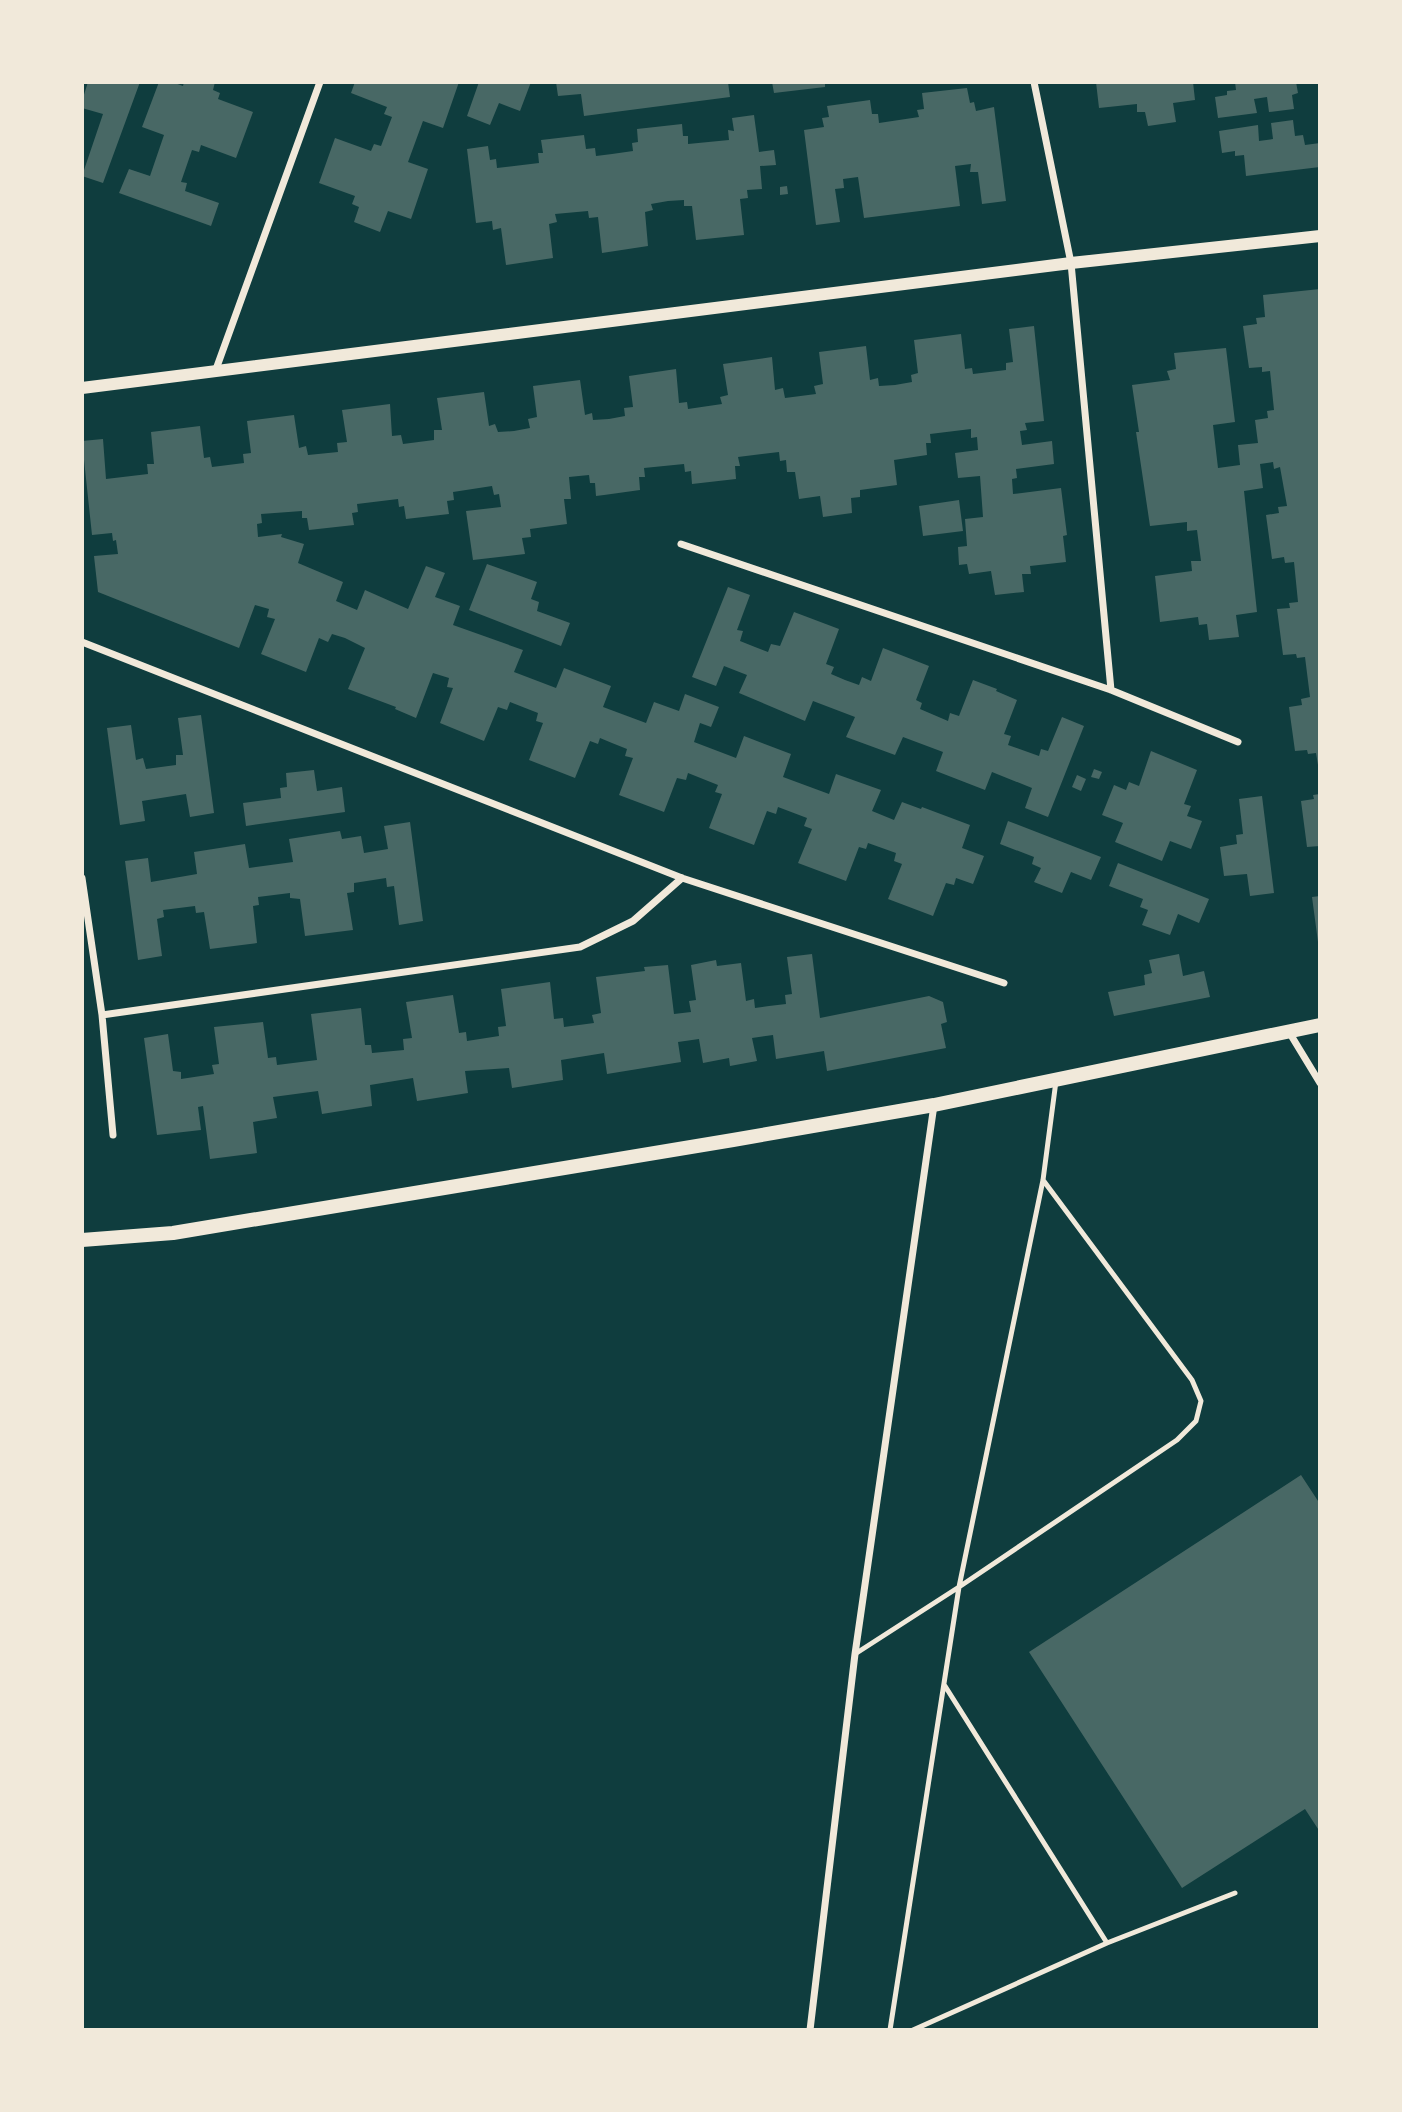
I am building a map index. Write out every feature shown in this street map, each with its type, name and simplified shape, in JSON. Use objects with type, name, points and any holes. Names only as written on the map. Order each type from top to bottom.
[{"type":"main road","points":[[82,1240],[173,1233],[934,1105],[1320,1025]]},
{"type":"street","points":[[215,373],[320,82]]},
{"type":"street","points":[[1034,82],[1071,263],[1111,690]]},
{"type":"street","points":[[82,388],[1071,263],[1320,236]]},
{"type":"street","points":[[681,544],[1111,690],[1238,742]]},
{"type":"street","points":[[82,642],[682,878],[1004,983]]},
{"type":"street","points":[[82,878],[102,1014],[114,1135]]},
{"type":"street","points":[[102,1014],[580,947],[633,921],[682,878]]},
{"type":"street","points":[[1289,1032],[1320,1083]]},
{"type":"street","points":[[810,2030],[855,1654],[934,1105]]},
{"type":"lane","points":[[890,2030],[959,1587],[1043,1180],[1056,1080]]},
{"type":"lane","points":[[855,1654],[1177,1440],[1196,1421],[1201,1401],[1192,1380],[1043,1180]]},
{"type":"lane","points":[[945,1686],[1107,1943]]},
{"type":"lane","points":[[913,2030],[1107,1943],[1235,1893]]},
{"type":"building","points":[[88,82],[140,82],[103,183],[82,176],[103,114],[82,108]]},
{"type":"building","points":[[159,82],[172,82],[183,86],[184,82],[215,82],[213,90],[220,93],[218,99],[253,112],[236,158],[201,145],[199,152],[192,150],[181,182],[187,183],[185,191],[219,203],[211,226],[119,193],[129,169],[150,176],[164,135],[142,127]]},
{"type":"building","points":[[355,82],[459,82],[443,128],[423,121],[408,162],[428,169],[411,219],[388,211],[380,232],[354,222],[359,207],[352,204],[355,196],[319,183],[335,138],[371,151],[374,144],[381,146],[392,117],[384,114],[387,107],[351,93]]},
{"type":"building","points":[[479,82],[531,82],[520,111],[499,103],[490,125],[467,116]]},
{"type":"building","points":[[556,82],[728,82],[730,97],[584,116],[581,94],[558,96]]},
{"type":"building","points":[[772,82],[825,82],[825,87],[774,93]]},
{"type":"building","points":[[1096,82],[1193,82],[1195,100],[1173,103],[1176,122],[1148,126],[1145,112],[1137,112],[1137,104],[1099,108]]},
{"type":"building","points":[[1235,82],[1296,82],[1298,93],[1292,95],[1294,109],[1269,112],[1267,97],[1254,99],[1257,113],[1218,118],[1215,97],[1236,90]]},
{"type":"building","points":[[967,88],[970,103],[974,102],[976,111],[994,107],[1006,201],[982,204],[978,172],[970,172],[971,164],[955,166],[960,206],[864,218],[858,177],[843,179],[844,188],[835,189],[840,222],[816,225],[804,130],[824,127],[822,118],[829,117],[827,106],[870,100],[872,114],[878,114],[879,123],[919,117],[917,110],[924,109],[922,93]]},
{"type":"building","points":[[754,115],[759,152],[774,150],[776,165],[760,166],[762,189],[747,190],[748,198],[740,199],[744,235],[696,240],[692,206],[684,206],[684,200],[668,201],[651,204],[653,210],[645,212],[648,246],[602,253],[598,217],[589,218],[588,211],[555,214],[557,222],[549,224],[553,258],[506,265],[501,228],[493,230],[492,221],[476,223],[467,149],[488,146],[490,160],[496,159],[497,168],[539,163],[538,153],[543,153],[541,140],[584,135],[586,149],[595,148],[596,156],[633,151],[632,143],[638,142],[637,129],[682,124],[683,136],[688,136],[688,144],[729,140],[728,130],[734,131],[732,118]]},
{"type":"building","points":[[1293,120],[1295,136],[1303,135],[1305,145],[1320,143],[1320,167],[1246,176],[1244,155],[1235,156],[1235,151],[1222,153],[1219,131],[1258,125],[1259,141],[1273,139],[1271,123]]},
{"type":"building","points":[[787,186],[788,194],[780,195],[780,187]]},
{"type":"building","points":[[1320,289],[1318,765],[1316,753],[1308,754],[1307,750],[1295,751],[1289,707],[1302,705],[1301,699],[1310,697],[1305,657],[1297,658],[1296,654],[1283,655],[1277,609],[1290,608],[1289,603],[1298,602],[1294,562],[1285,563],[1284,557],[1272,559],[1266,515],[1279,513],[1278,507],[1287,506],[1280,467],[1274,469],[1273,462],[1260,464],[1263,488],[1244,491],[1257,612],[1236,615],[1239,637],[1209,640],[1207,624],[1199,625],[1198,617],[1160,622],[1155,576],[1192,571],[1191,561],[1201,561],[1197,530],[1187,531],[1187,522],[1150,526],[1132,385],[1170,380],[1167,371],[1176,369],[1174,353],[1226,348],[1235,422],[1213,425],[1218,468],[1240,465],[1238,445],[1258,443],[1255,420],[1268,418],[1267,411],[1274,410],[1270,371],[1262,372],[1262,367],[1249,368],[1243,326],[1257,324],[1256,318],[1265,317],[1263,295]]},
{"type":"building","points":[[1034,326],[1044,421],[1025,423],[1027,430],[1020,431],[1022,445],[1052,441],[1054,464],[1016,469],[1017,478],[1012,479],[1013,494],[1061,488],[1067,535],[1063,536],[1066,562],[1030,566],[1031,574],[1022,574],[1024,592],[995,595],[991,571],[969,574],[967,564],[959,565],[958,547],[967,546],[965,519],[983,517],[980,476],[958,478],[955,453],[978,450],[977,437],[971,438],[971,429],[930,434],[931,443],[926,443],[927,455],[894,460],[897,485],[860,490],[860,497],[851,498],[852,513],[823,517],[820,496],[799,499],[795,472],[787,472],[786,460],[780,461],[779,452],[738,457],[740,466],[735,466],[736,479],[692,484],[691,471],[685,472],[684,464],[644,468],[645,477],[639,477],[640,490],[596,496],[595,483],[590,483],[589,475],[569,477],[571,499],[564,499],[567,524],[530,529],[531,537],[522,538],[525,554],[473,560],[466,511],[501,507],[499,494],[494,495],[492,486],[453,492],[454,500],[447,501],[449,514],[406,519],[404,506],[399,507],[398,499],[357,504],[358,512],[352,513],[354,525],[309,530],[307,518],[302,518],[302,511],[261,514],[262,523],[257,524],[258,537],[282,534],[281,537],[304,544],[298,563],[343,582],[336,601],[357,610],[365,590],[408,609],[426,566],[445,573],[435,597],[460,606],[453,625],[523,650],[514,672],[556,688],[564,668],[611,686],[603,707],[646,723],[654,702],[679,711],[685,694],[719,707],[711,727],[700,723],[694,742],[736,758],[744,736],[791,754],[783,777],[829,794],[836,774],[881,790],[872,811],[894,820],[902,802],[970,825],[962,848],[984,856],[973,884],[956,878],[954,885],[946,883],[933,916],[888,899],[902,864],[894,861],[896,853],[868,843],[866,849],[859,847],[846,881],[798,863],[812,829],[804,826],[807,818],[778,807],[776,814],[767,811],[754,845],[709,828],[722,794],[715,792],[718,785],[688,773],[686,780],[677,778],[664,812],[619,795],[633,758],[625,756],[627,749],[600,738],[598,744],[590,741],[575,778],[529,760],[543,723],[536,721],[538,713],[510,702],[507,710],[498,707],[484,741],[440,723],[453,688],[447,687],[449,678],[433,673],[416,718],[395,709],[396,707],[348,689],[365,648],[345,638],[332,634],[328,642],[319,638],[306,672],[261,654],[275,619],[267,617],[269,609],[255,605],[239,648],[98,592],[94,556],[118,554],[112,533],[92,535],[82,441],[103,439],[106,479],[148,474],[147,464],[154,464],[151,432],[200,426],[204,458],[210,457],[212,467],[244,463],[243,454],[251,453],[247,421],[294,415],[299,448],[306,446],[308,455],[338,452],[337,443],[347,442],[342,410],[390,404],[392,436],[401,435],[403,444],[434,440],[434,430],[442,430],[437,398],[484,392],[489,426],[495,424],[498,432],[514,431],[530,428],[528,419],[537,417],[533,386],[580,380],[585,415],[592,413],[593,420],[609,419],[625,416],[624,408],[633,407],[629,376],[676,369],[679,403],[687,402],[688,409],[722,404],[720,397],[728,395],[723,364],[772,357],[775,390],[783,388],[785,398],[816,394],[814,386],[823,384],[819,352],[866,346],[870,380],[878,378],[879,386],[895,385],[912,382],[911,375],[918,373],[914,340],[961,334],[965,369],[972,368],[973,374],[1006,370],[1006,363],[1013,362],[1009,329]]},
{"type":"building","points":[[959,500],[963,531],[923,536],[919,506]]},
{"type":"building","points":[[487,564],[537,582],[531,599],[539,602],[537,611],[570,623],[561,646],[469,610]]},
{"type":"building","points":[[728,587],[750,595],[737,630],[743,631],[740,641],[755,647],[768,652],[771,644],[780,646],[794,612],[839,629],[826,664],[834,667],[831,674],[845,680],[859,685],[862,677],[871,681],[883,648],[929,666],[916,700],[922,703],[920,709],[948,721],[950,713],[959,716],[973,680],[1017,700],[1004,734],[1011,736],[1008,745],[1039,756],[1041,749],[1048,751],[1062,717],[1084,726],[1048,817],[1025,808],[1032,788],[992,772],[985,790],[936,771],[943,752],[903,737],[895,755],[846,737],[855,717],[813,701],[805,721],[739,693],[747,675],[724,666],[716,686],[692,677]]},
{"type":"building","points":[[201,715],[214,813],[190,817],[186,794],[142,801],[145,821],[120,825],[107,728],[131,725],[136,760],[143,758],[146,769],[176,765],[176,755],[183,755],[178,718]]},
{"type":"building","points":[[1151,751],[1197,770],[1184,804],[1191,806],[1187,816],[1202,821],[1191,849],[1170,841],[1162,861],[1115,842],[1123,823],[1102,815],[1114,785],[1126,790],[1129,782],[1139,786]]},
{"type":"building","points":[[1094,769],[1102,772],[1099,779],[1091,777]]},
{"type":"building","points":[[314,770],[317,791],[342,787],[345,812],[246,826],[243,803],[281,798],[280,788],[287,787],[286,773]]},
{"type":"building","points":[[1077,775],[1086,779],[1081,791],[1072,787]]},
{"type":"building","points":[[1320,794],[1320,846],[1307,847],[1301,801],[1314,799],[1313,795]]},
{"type":"building","points":[[1262,796],[1274,893],[1250,896],[1247,874],[1224,876],[1220,847],[1237,844],[1236,835],[1243,834],[1239,799]]},
{"type":"building","points":[[1008,821],[1101,857],[1091,880],[1071,872],[1062,893],[1034,882],[1041,868],[1032,864],[1034,857],[1000,844]]},
{"type":"building","points":[[410,822],[423,921],[399,925],[394,886],[387,887],[386,878],[354,883],[354,892],[347,893],[353,930],[305,936],[300,899],[290,898],[290,893],[258,897],[259,905],[253,906],[257,943],[210,949],[204,912],[196,913],[195,906],[163,910],[164,917],[157,919],[162,956],[138,960],[125,861],[148,858],[151,882],[197,874],[194,852],[245,844],[249,868],[293,862],[289,839],[340,831],[342,839],[361,836],[364,853],[388,849],[384,826]]},
{"type":"building","points":[[1118,863],[1209,899],[1199,923],[1178,914],[1170,935],[1142,925],[1148,910],[1140,907],[1143,899],[1109,886]]},
{"type":"building","points":[[1320,896],[1320,942],[1318,942],[1312,897]]},
{"type":"building","points":[[812,954],[820,1018],[929,996],[943,1002],[947,1022],[941,1024],[946,1048],[827,1071],[824,1051],[776,1059],[773,1035],[752,1038],[757,1061],[730,1066],[729,1058],[703,1063],[699,1039],[678,1042],[681,1062],[607,1074],[604,1053],[561,1060],[563,1080],[512,1088],[509,1068],[465,1071],[468,1093],[417,1101],[413,1078],[370,1085],[372,1106],[322,1114],[318,1091],[273,1097],[277,1118],[253,1122],[257,1153],[210,1159],[203,1106],[198,1107],[201,1130],[157,1135],[144,1038],[168,1034],[173,1071],[181,1072],[181,1079],[214,1074],[212,1065],[219,1064],[214,1027],[263,1022],[268,1058],[276,1057],[277,1065],[317,1060],[311,1014],[361,1008],[365,1045],[371,1045],[372,1053],[404,1050],[403,1039],[412,1038],[406,1002],[453,995],[459,1033],[466,1032],[467,1041],[499,1036],[498,1027],[506,1026],[501,989],[550,982],[554,1019],[563,1018],[564,1027],[594,1023],[592,1015],[601,1013],[596,977],[645,971],[644,967],[668,965],[674,1014],[691,1012],[689,1001],[696,1000],[691,965],[716,960],[717,966],[741,963],[746,1001],[754,999],[755,1008],[786,1004],[785,995],[792,994],[787,957]]},
{"type":"building","points":[[1179,954],[1183,976],[1204,971],[1210,997],[1114,1016],[1108,992],[1145,985],[1144,975],[1152,973],[1149,960]]},
{"type":"building","points":[[1301,1475],[1320,1504],[1320,1832],[1305,1809],[1182,1888],[1029,1652]]}]
